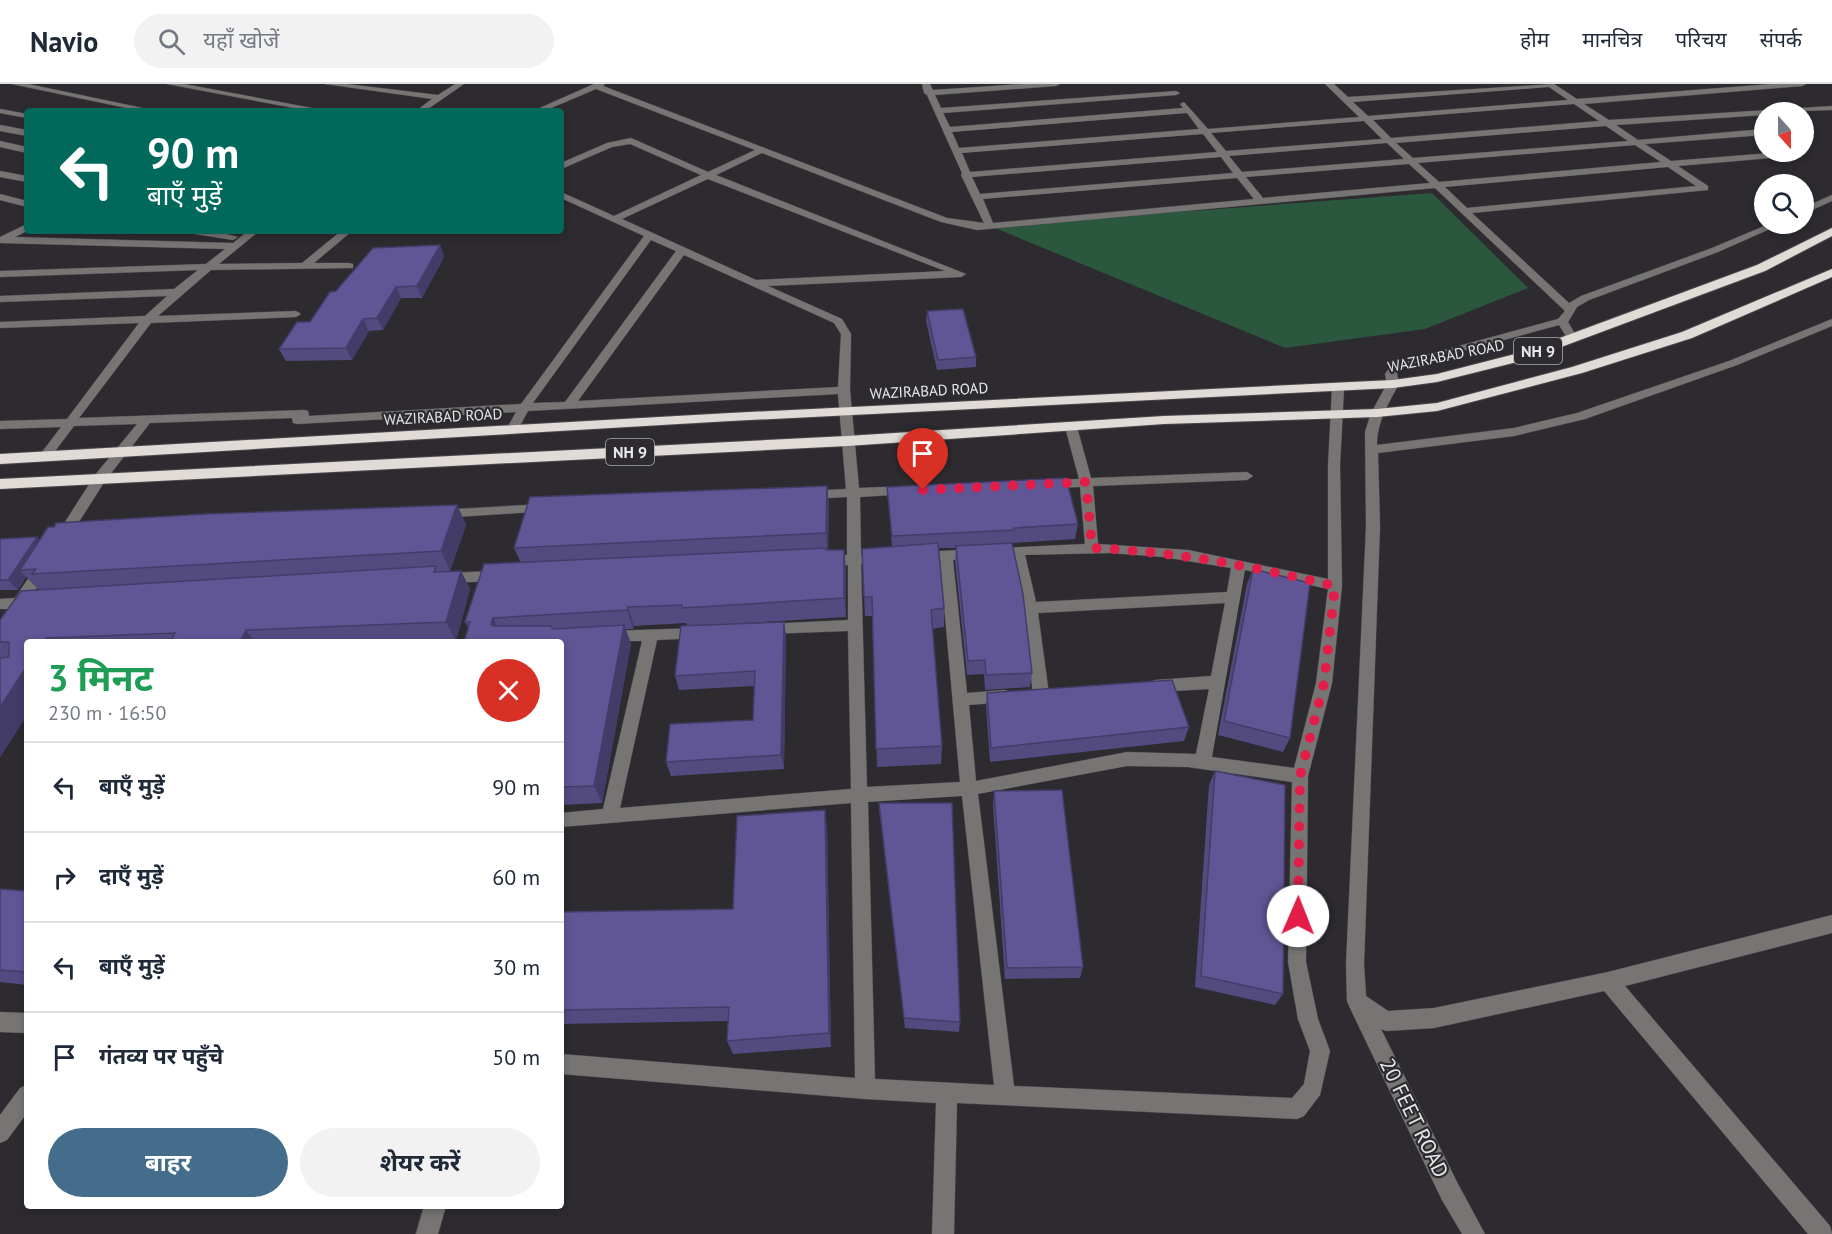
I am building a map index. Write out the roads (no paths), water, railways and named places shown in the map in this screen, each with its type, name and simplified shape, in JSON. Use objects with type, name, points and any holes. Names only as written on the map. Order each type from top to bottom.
[{"type":"highway","name":"WAZIRABAD ROAD","points":[[0,459],[846,412],[1338,389],[1393,384],[1437,378],[1524,356],[1557,345],[1761,268],[1832,231]]},
{"type":"highway","name":"NH 9","points":[[0,484],[847,441],[1164,420],[1377,413],[1437,407],[1589,366],[1687,335],[1829,278]]},
{"type":"highway","points":[[1557,345],[1589,366]]},
{"type":"street","points":[[16,84],[138,108]]},
{"type":"street","points":[[171,84],[307,108]]},
{"type":"street","points":[[329,84],[439,98]]},
{"type":"street","points":[[424,108],[460,84]]},
{"type":"street","points":[[990,226],[927,88],[1056,84]]},
{"type":"street","points":[[1169,84],[1260,201]]},
{"type":"street","points":[[1329,84],[1570,310]]},
{"type":"street","points":[[1346,100],[1549,84],[1705,188],[1466,211]]},
{"type":"street","points":[[956,151],[1802,84]]},
{"type":"street","points":[[544,108],[598,85],[760,151],[959,225],[990,226],[1754,156]]},
{"type":"street","points":[[937,111],[1176,93]]},
{"type":"street","points":[[965,175],[1606,123],[1832,108]]},
{"type":"street","points":[[946,130],[1189,110]]},
{"type":"street","points":[[0,111],[24,115]]},
{"type":"street","points":[[0,128],[24,132]]},
{"type":"street","points":[[976,197],[1754,133]]},
{"type":"street","points":[[564,165],[610,145],[632,141],[707,175],[961,274],[753,283]]},
{"type":"street","points":[[0,144],[24,149]]},
{"type":"street","points":[[615,219],[760,151]]},
{"type":"street","points":[[0,174],[24,178]]},
{"type":"street","points":[[564,196],[838,321],[846,334],[844,390],[853,493],[865,1089]]},
{"type":"street","points":[[0,197],[24,203]]},
{"type":"street","points":[[1814,206],[1832,198]]},
{"type":"street","points":[[1,241],[24,229]]},
{"type":"street","points":[[1754,233],[1585,298],[1570,310],[1562,321],[1396,366],[1392,374],[1393,384],[1377,413],[1371,432],[1373,527],[1355,964],[1357,1001],[1386,1021],[1434,1018],[1608,981],[1832,924]]},
{"type":"street","points":[[207,234],[238,242]]},
{"type":"street","points":[[45,456],[147,320],[177,292],[250,234]]},
{"type":"street","points":[[305,266],[343,234]]},
{"type":"street","points":[[512,430],[524,408],[650,235]]},
{"type":"street","points":[[1,241],[238,242]]},
{"type":"street","points":[[569,405],[683,249]]},
{"type":"street","points":[[0,274],[207,267],[349,266]]},
{"type":"street","points":[[0,298],[177,292]]},
{"type":"street","points":[[0,325],[296,314]]},
{"type":"street","points":[[1562,321],[1573,339]]},
{"type":"street","points":[[1370,450],[1514,432],[1581,416],[1733,363],[1832,322]]},
{"type":"street","points":[[564,1064],[865,1089],[1297,1109],[1313,1088],[1320,1051],[1308,1019],[1297,962],[1300,776],[1324,683],[1335,586],[1334,465],[1338,389]]},
{"type":"street","points":[[0,425],[304,414],[297,420],[844,390]]},
{"type":"street","points":[[0,632],[100,478],[147,419]]},
{"type":"street","points":[[1071,427],[1086,482],[1092,548]]},
{"type":"street","points":[[1039,484],[1247,476]]},
{"type":"street","points":[[794,496],[923,490]]},
{"type":"street","points":[[429,514],[559,507]]},
{"type":"street","points":[[807,562],[1092,548],[1138,550],[1239,564],[1335,586]]},
{"type":"street","points":[[960,700],[1035,694],[1030,608],[1018,552]]},
{"type":"street","points":[[946,555],[969,789],[1005,1094]]},
{"type":"street","points":[[1203,762],[1239,564]]},
{"type":"street","points":[[436,579],[482,582],[508,575]]},
{"type":"street","points":[[1030,608],[1233,597]]},
{"type":"street","points":[[0,604],[44,601]]},
{"type":"street","points":[[753,630],[856,625]]},
{"type":"street","points":[[592,638],[719,632]]},
{"type":"street","points":[[610,816],[651,635]]},
{"type":"street","points":[[1135,688],[1218,682]]},
{"type":"street","points":[[564,820],[859,795],[969,789],[1127,759],[1161,758],[1203,762],[1300,776]]},
{"type":"street","points":[[1608,981],[1822,1234]]},
{"type":"street","name":"20 FEET ROAD","points":[[1357,1001],[1450,1192],[1474,1234]]},
{"type":"street","points":[[0,1022],[24,1023]]},
{"type":"street","points":[[943,1234],[946,1091]]},
{"type":"street","points":[[0,1133],[24,1099]]},
{"type":"street","points":[[427,1234],[434,1209]]}]
